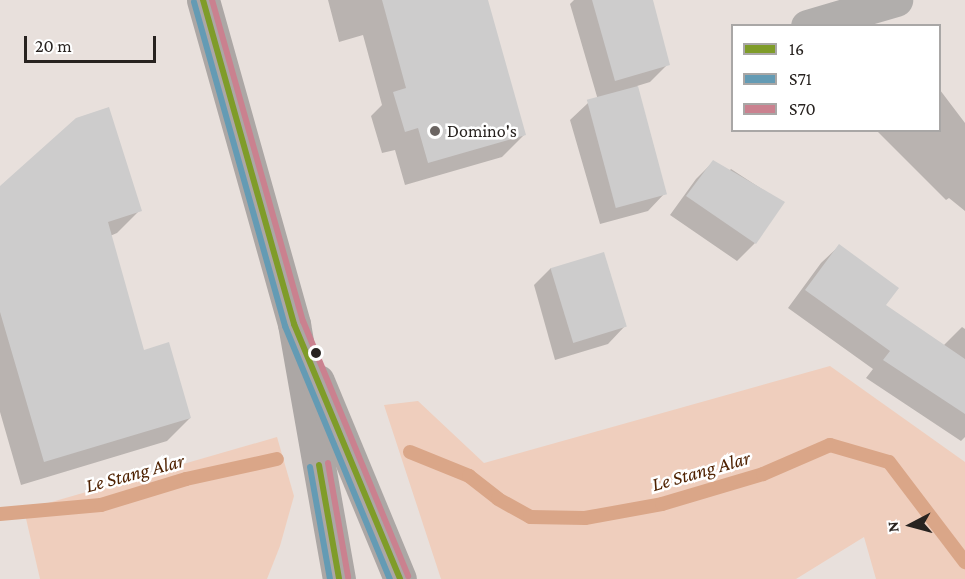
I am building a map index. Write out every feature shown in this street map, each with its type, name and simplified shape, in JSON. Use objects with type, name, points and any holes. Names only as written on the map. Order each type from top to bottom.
[{"type":"main road","points":[[203,0],[294,324],[339,579]]},
{"type":"main road","points":[[294,324],[400,579]]},
{"type":"street","points":[[814,24],[896,0]]},
{"type":"shaded area","points":[[830,366],[965,462],[965,579],[876,579],[864,537],[796,579],[441,579],[384,405],[418,401],[484,463]]},
{"type":"shaded area","points":[[277,437],[294,496],[280,546],[267,579],[40,579],[24,510]]},
{"type":"building","points":[[382,0],[488,0],[526,135],[428,163],[418,128],[405,132],[393,92],[406,88]]},
{"type":"building","points":[[592,0],[653,0],[670,65],[615,81]]},
{"type":"building","points":[[638,86],[667,194],[616,208],[587,100]]},
{"type":"building","points":[[109,107],[142,211],[108,222],[144,350],[169,342],[191,418],[44,462],[0,312],[0,186],[76,118]]},
{"type":"building","points":[[713,160],[785,202],[756,244],[686,196]]},
{"type":"building","points":[[839,244],[899,288],[886,305],[965,359],[965,414],[883,360],[890,351],[805,290]]},
{"type":"building","points":[[604,252],[627,327],[573,343],[550,268]]},
{"type":"waterway","name":"Le Stang Alar","points":[[410,452],[469,476],[498,499],[530,517],[585,518],[662,504],[763,474],[830,445],[889,462],[965,562]]},
{"type":"waterway","name":"Le Stang Alar","points":[[0,514],[101,505],[186,479],[277,459]]},
{"type":"transit line","name":"16","points":[[203,0],[294,324],[400,579]]},
{"type":"transit line","name":"S70","points":[[212,0],[303,321],[408,576]]},
{"type":"transit line","name":"S71","points":[[194,2],[285,326],[390,579]]},
{"type":"transit line","name":"S70","points":[[328,463],[348,577]]},
{"type":"transit line","name":"16","points":[[319,465],[339,579]]},
{"type":"transit line","name":"S71","points":[[310,467],[330,579]]},
{"type":"place","name":"Domino's","points":[[435,131]]}]
